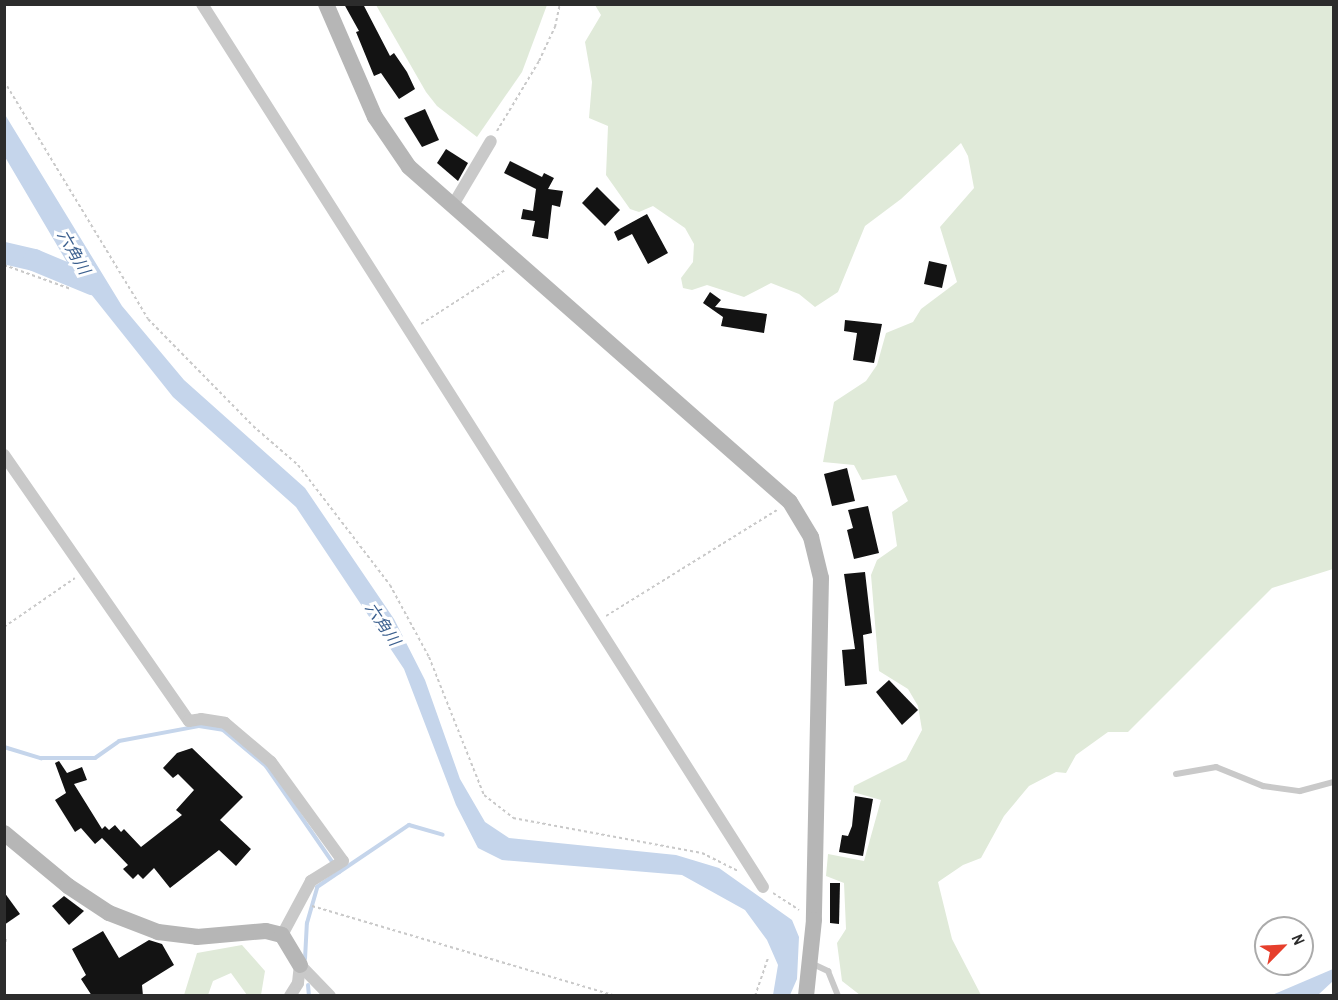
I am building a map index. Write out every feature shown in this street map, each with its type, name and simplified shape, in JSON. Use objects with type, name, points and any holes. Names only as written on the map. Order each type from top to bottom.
[{"type":"street","points":[[202,4],[411,331],[593,624],[763,887]]},
{"type":"street","points":[[326,4],[375,117],[409,167],[790,502],[811,537],[821,578],[813,964],[806,996]]},
{"type":"street","points":[[453,206],[491,141]]},
{"type":"street","points":[[4,455],[189,722],[201,719],[225,723],[271,762],[343,861],[311,881],[282,935]]},
{"type":"street","points":[[4,833],[68,886],[109,913],[158,932],[197,937],[266,931],[282,935],[300,965],[330,996]]},
{"type":"street","points":[[290,996],[298,982],[300,965]]},
{"type":"lane","points":[[1176,774],[1216,767],[1263,786],[1300,791],[1334,782]]},
{"type":"lane","points":[[813,964],[828,971],[838,996]]},
{"type":"path","points":[[491,141],[539,61],[555,27],[560,4]]},
{"type":"path","points":[[4,81],[148,319],[253,426],[298,465],[390,585],[429,657],[474,778],[496,808],[513,818],[702,853],[763,887],[814,920]]},
{"type":"path","points":[[411,331],[517,262]]},
{"type":"path","points":[[4,265],[71,289]]},
{"type":"path","points":[[593,624],[790,502]]},
{"type":"path","points":[[4,627],[85,572]]},
{"type":"path","points":[[317,908],[615,996]]},
{"type":"path","points":[[4,954],[6,937]]},
{"type":"path","points":[[755,996],[768,958]]},
{"type":"green space","points":[[376,5],[547,5],[522,72],[477,137],[437,106],[426,92]]},
{"type":"green space","points":[[595,5],[1333,5],[1333,569],[1272,588],[1128,732],[1108,732],[1076,755],[1066,773],[1056,772],[1029,786],[1004,816],[981,858],[963,865],[938,882],[952,939],[981,995],[860,995],[842,981],[837,943],[846,929],[844,883],[826,876],[828,854],[864,861],[881,800],[853,792],[854,786],[906,760],[922,730],[918,706],[908,689],[879,671],[871,575],[877,560],[897,546],[892,512],[908,501],[896,475],[862,480],[854,465],[823,462],[834,402],[866,381],[877,365],[886,333],[913,322],[921,309],[957,282],[940,227],[974,188],[968,156],[961,143],[901,199],[865,226],[838,292],[815,307],[799,294],[771,283],[744,297],[707,285],[692,290],[683,288],[681,278],[693,262],[694,244],[685,228],[653,206],[639,212],[630,209],[606,175],[608,126],[589,118],[592,82],[585,42],[601,15]]},
{"type":"green space","points":[[242,945],[265,971],[261,995],[247,995],[231,973],[213,981],[208,995],[184,995],[197,953]]},
{"type":"water","name":"六角川","points":[[4,113],[122,306],[184,380],[305,488],[394,619],[425,680],[460,779],[485,822],[509,838],[676,855],[719,868],[792,920],[799,937],[797,979],[790,995],[773,995],[778,965],[767,940],[745,910],[682,875],[502,860],[478,848],[456,805],[404,669],[296,507],[173,397],[71,269],[5,157]]},
{"type":"water","points":[[1333,969],[1333,981],[1318,995],[1272,995]]},
{"type":"building","points":[[344,4],[363,4],[390,56],[394,53],[415,89],[399,99],[381,73],[374,76],[356,32],[359,31]]},
{"type":"building","points":[[425,109],[439,140],[422,147],[404,118]]},
{"type":"building","points":[[446,149],[468,163],[458,181],[437,163]]},
{"type":"building","points":[[510,161],[542,177],[544,173],[554,178],[548,189],[563,191],[560,207],[552,205],[548,239],[532,236],[535,221],[521,219],[523,209],[533,211],[536,189],[504,173]]},
{"type":"building","points":[[597,187],[620,210],[605,226],[582,203]]},
{"type":"building","points":[[647,214],[668,253],[648,264],[632,234],[618,241],[614,232]]},
{"type":"building","points":[[929,261],[947,265],[942,288],[924,284]]},
{"type":"building","points":[[710,292],[721,300],[715,307],[767,314],[764,333],[721,326],[723,317],[703,303]]},
{"type":"building","points":[[845,320],[882,324],[874,363],[853,360],[857,333],[844,331]]},
{"type":"building","points":[[847,468],[855,501],[832,506],[824,474]]},
{"type":"building","points":[[868,506],[879,553],[854,559],[847,530],[853,528],[848,510]]},
{"type":"building","points":[[865,572],[872,633],[863,635],[867,684],[845,686],[842,650],[855,649],[844,574]]},
{"type":"building","points":[[889,680],[918,710],[902,725],[876,692]]},
{"type":"building","points":[[192,748],[243,797],[220,820],[251,849],[236,866],[219,850],[170,888],[154,868],[143,879],[138,874],[133,879],[123,869],[128,865],[102,838],[95,844],[81,828],[75,832],[55,800],[66,793],[55,763],[59,761],[67,773],[82,767],[87,780],[74,784],[102,829],[105,826],[109,830],[115,825],[121,832],[124,829],[141,847],[182,815],[176,810],[194,790],[178,774],[173,778],[163,768],[177,753]]},
{"type":"building","points":[[855,796],[873,799],[863,856],[839,852],[842,835],[848,836],[852,826]]},
{"type":"building","points":[[830,883],[840,883],[839,924],[830,923]]},
{"type":"building","points":[[4,892],[20,914],[4,925]]},
{"type":"building","points":[[64,896],[84,911],[69,925],[52,906]]},
{"type":"building","points":[[103,931],[119,958],[149,940],[162,944],[174,965],[142,985],[143,996],[92,996],[81,979],[86,975],[72,949]]},
{"type":"waterway","name":"六角川","points":[[4,253],[34,260],[92,284]]},
{"type":"waterway","points":[[4,747],[41,758],[95,758],[119,741],[199,726],[223,730],[266,766],[339,872]]},
{"type":"waterway","points":[[305,959],[307,923],[317,887],[409,825],[443,835]]},
{"type":"waterway","points":[[308,985],[309,996]]}]
